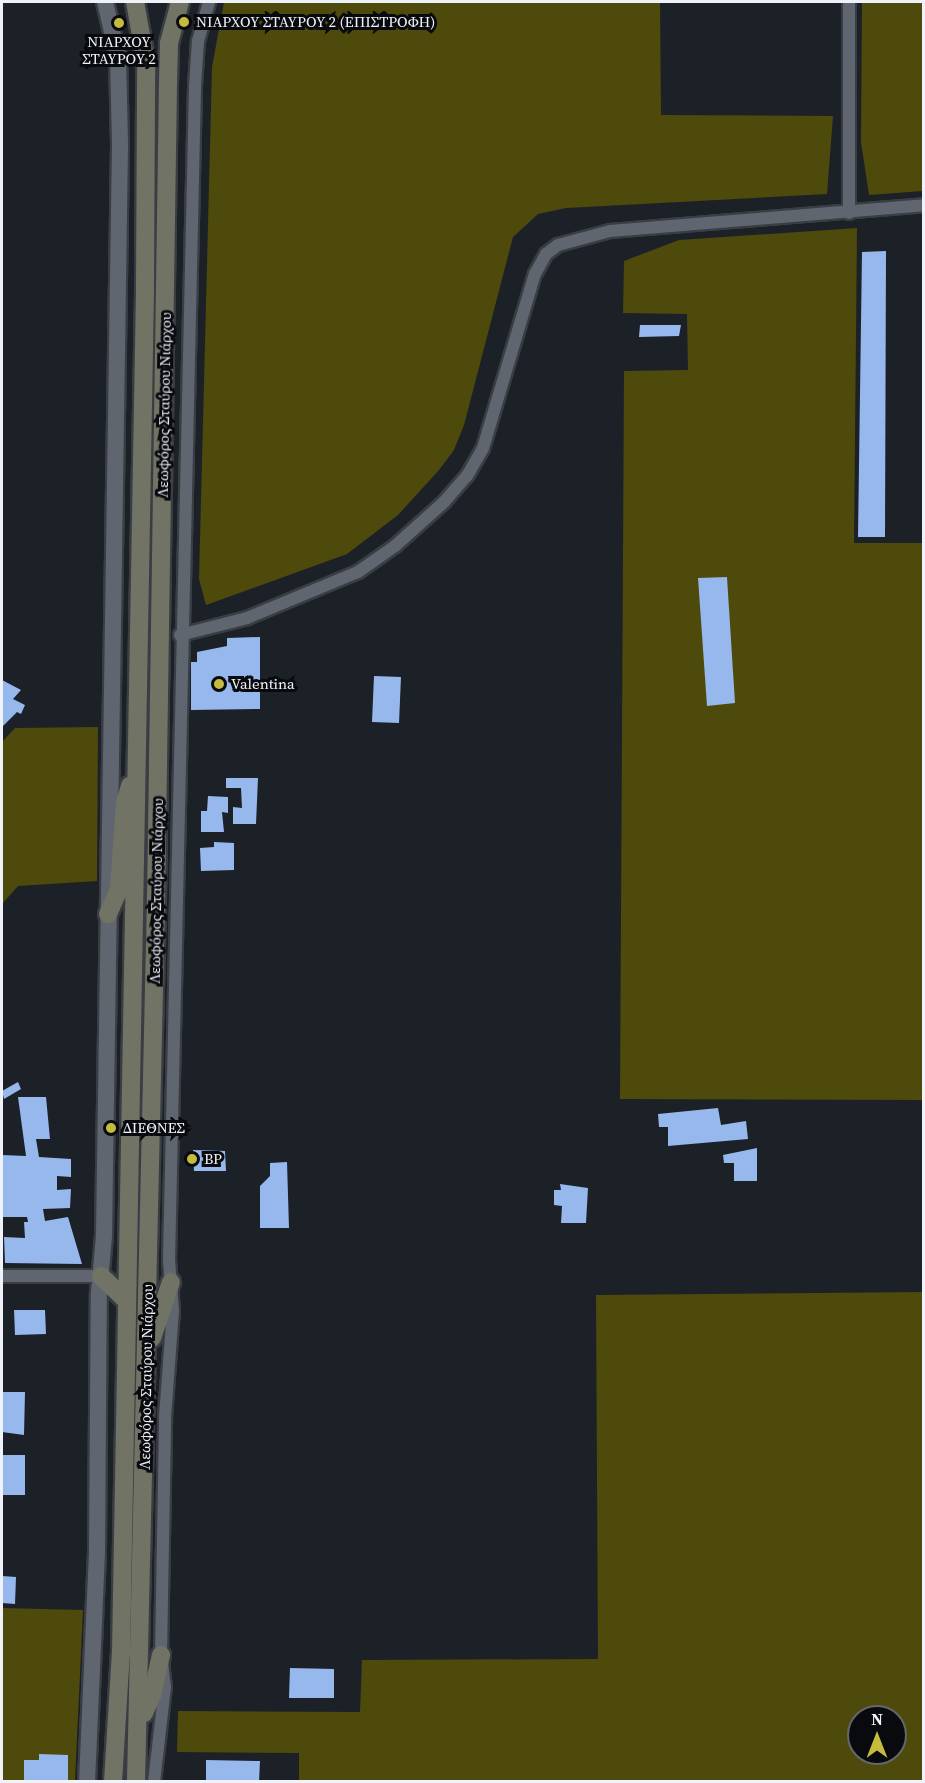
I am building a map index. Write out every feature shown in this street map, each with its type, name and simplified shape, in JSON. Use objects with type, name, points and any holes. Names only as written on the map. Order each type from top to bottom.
[{"type":"main road","name":"Λεωφόρος Σταύρου Νιάρχου","points":[[113,1782],[121,1653],[138,765],[146,81],[144,45],[135,2]]},
{"type":"main road","name":"Λεωφόρος Σταύρου Νιάρχου","points":[[136,1782],[140,1720],[147,1351],[168,68],[180,2]]},
{"type":"main road","points":[[108,914],[119,889],[125,803],[138,765]]},
{"type":"main road","points":[[101,1276],[127,1301]]},
{"type":"main road","points":[[147,1351],[171,1282]]},
{"type":"main road","points":[[140,1720],[152,1695],[160,1655]]},
{"type":"street","points":[[87,1782],[101,1276],[120,78],[105,2]]},
{"type":"street","points":[[154,1782],[165,1687],[160,1655],[165,1417],[173,1311],[171,1282],[180,635],[195,86],[198,41],[209,2]]},
{"type":"street","points":[[849,2],[849,213]]},
{"type":"street","points":[[180,635],[267,611],[358,572],[395,546],[448,497],[483,448],[535,274],[550,250],[579,237],[610,231],[924,205]]},
{"type":"street","points":[[2,1275],[101,1276]]},
{"type":"shaded area","points":[[224,2],[660,2],[661,115],[833,116],[827,194],[566,208],[538,214],[513,237],[464,425],[454,450],[439,470],[398,515],[347,554],[206,605],[199,579],[212,67]]},
{"type":"shaded area","points":[[862,2],[923,2],[923,191],[869,195],[861,142]]},
{"type":"shaded area","points":[[857,228],[854,543],[923,543],[923,1100],[620,1099],[624,371],[688,370],[687,314],[623,313],[624,261],[679,240]]},
{"type":"shaded area","points":[[98,727],[97,881],[18,886],[2,904],[2,742],[15,728]]},
{"type":"shaded area","points":[[923,1292],[923,1781],[299,1782],[299,1753],[177,1752],[178,1711],[360,1712],[362,1660],[598,1659],[596,1295]]},
{"type":"shaded area","points":[[2,1608],[83,1610],[75,1781],[2,1782]]},
{"type":"building","points":[[886,251],[885,537],[858,537],[862,252]]},
{"type":"building","points":[[640,325],[681,325],[679,336],[639,337]]},
{"type":"building","points":[[727,577],[735,703],[707,706],[698,578]]},
{"type":"building","points":[[260,637],[260,709],[191,710],[191,662],[197,662],[197,652],[227,646],[227,638]]},
{"type":"building","points":[[374,676],[401,677],[399,723],[372,722]]},
{"type":"building","points":[[2,680],[21,690],[13,699],[25,705],[21,714],[17,712],[2,727]]},
{"type":"building","points":[[226,778],[258,778],[256,824],[233,824],[233,807],[242,808],[241,788],[226,788]]},
{"type":"building","points":[[208,796],[228,797],[228,813],[222,812],[224,832],[201,832],[201,811],[207,811]]},
{"type":"building","points":[[214,842],[234,843],[234,870],[201,871],[200,848],[214,847]]},
{"type":"building","points":[[18,1082],[21,1089],[4,1099],[2,1091]]},
{"type":"building","points":[[18,1097],[46,1097],[50,1139],[36,1139],[39,1157],[71,1159],[71,1177],[57,1176],[57,1190],[71,1189],[70,1208],[43,1209],[45,1221],[68,1217],[82,1264],[5,1263],[4,1237],[25,1238],[24,1222],[28,1222],[27,1217],[2,1217],[2,1155],[26,1156]]},
{"type":"building","points":[[718,1108],[721,1125],[746,1121],[748,1139],[668,1146],[668,1127],[659,1127],[658,1114]]},
{"type":"building","points":[[757,1148],[757,1181],[734,1181],[734,1163],[724,1163],[723,1155]]},
{"type":"building","points":[[193,1150],[225,1151],[226,1171],[194,1171]]},
{"type":"building","points":[[287,1162],[289,1228],[260,1228],[260,1186],[270,1176],[270,1163]]},
{"type":"building","points":[[560,1184],[588,1188],[586,1223],[561,1223],[562,1206],[554,1205],[554,1190],[561,1190]]},
{"type":"building","points":[[14,1310],[45,1310],[46,1334],[15,1335]]},
{"type":"building","points":[[2,1392],[25,1392],[24,1435],[2,1432]]},
{"type":"building","points":[[2,1455],[25,1455],[25,1495],[2,1495]]},
{"type":"building","points":[[2,1576],[16,1577],[15,1604],[2,1603]]},
{"type":"building","points":[[290,1668],[334,1669],[334,1698],[289,1698]]},
{"type":"building","points":[[39,1754],[68,1755],[68,1782],[24,1782],[24,1760],[39,1760]]},
{"type":"building","points":[[206,1760],[260,1761],[259,1782],[206,1782]]},
{"type":"place","name":"ΝΙΑΡΧΟΥ ΣΤΑΥΡΟΥ 2 (ΕΠΙΣΤΡΟΦΗ)","points":[[184,22]]},
{"type":"place","name":"ΝΙΑΡΧΟΥ ΣΤΑΥΡΟΥ 2","points":[[119,23]]},
{"type":"place","name":"Valentina","points":[[219,684]]},
{"type":"place","name":"ΔΙΕΘΝΕΣ","points":[[111,1128]]},
{"type":"place","name":"BP","points":[[192,1159]]}]
